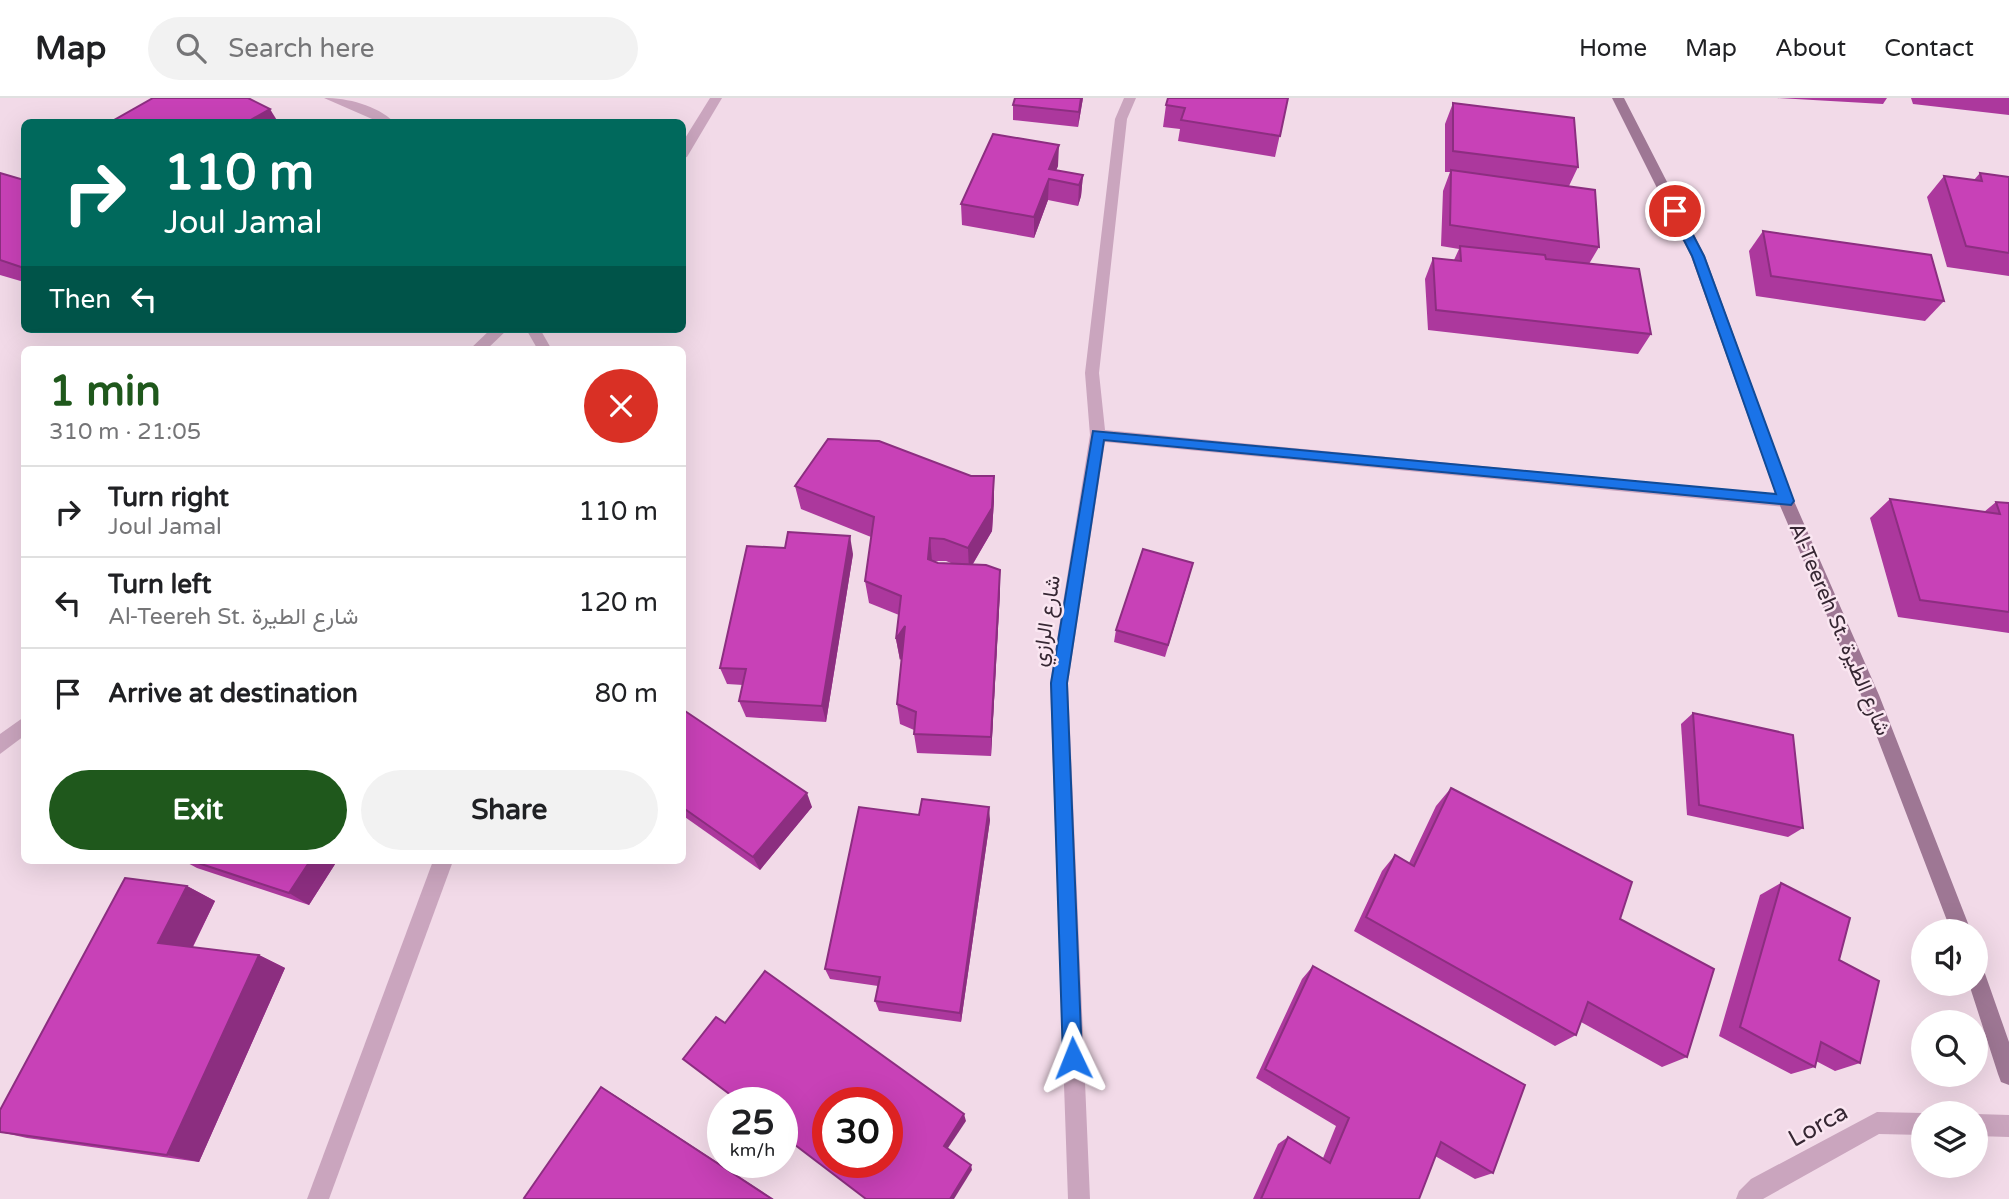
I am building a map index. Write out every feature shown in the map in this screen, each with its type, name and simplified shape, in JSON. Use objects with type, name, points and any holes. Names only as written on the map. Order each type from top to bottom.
[{"type":"main road","name":"Al-Teereh St. شارع الطيرة","points":[[1618,98],[1698,256],[1786,501],[1870,695],[1956,919]]},
{"type":"main road","points":[[1983,996],[2009,1074]]},
{"type":"street","points":[[330,98],[361,108],[382,119]]},
{"type":"street","points":[[686,147],[716,98]]},
{"type":"street","name":"شارع الرازي","points":[[1079,1199],[1059,683],[1098,435],[1093,360],[1119,131],[1130,98]]},
{"type":"street","points":[[481,346],[496,333]]},
{"type":"street","points":[[1098,435],[1786,501]]},
{"type":"street","points":[[0,746],[21,728]]},
{"type":"street","points":[[318,1199],[442,864]]},
{"type":"street","name":"Lorca","points":[[1747,1199],[1759,1187],[1877,1123],[1911,1124]]},
{"type":"street","points":[[1988,1125],[2009,1126]]},
{"type":"building","points":[[153,98],[248,98],[270,109],[252,119],[116,119]]},
{"type":"building","points":[[1015,98],[1081,98],[1079,112],[1013,105]]},
{"type":"building","points":[[1168,98],[1288,98],[1280,136],[1181,120],[1185,108],[1166,105]]},
{"type":"building","points":[[1453,103],[1574,118],[1578,167],[1453,151]]},
{"type":"building","points":[[993,134],[1059,145],[1049,169],[1083,175],[1079,185],[1049,179],[1034,217],[961,204]]},
{"type":"building","points":[[1451,170],[1595,190],[1599,247],[1450,225]]},
{"type":"building","points":[[0,173],[21,179],[21,267],[0,260]]},
{"type":"building","points":[[1980,173],[2009,177],[2009,253],[1966,246],[1944,176],[1982,181]]},
{"type":"building","points":[[1763,231],[1931,255],[1944,301],[1771,276]]},
{"type":"building","points":[[1460,246],[1639,269],[1651,334],[1436,310],[1433,258],[1461,261]]},
{"type":"building","points":[[828,439],[879,441],[971,476],[994,476],[992,508],[968,548],[944,539],[930,538],[928,559],[938,563],[986,565],[1000,570],[991,737],[914,734],[916,712],[897,704],[905,626],[896,639],[901,596],[865,581],[874,517],[795,486]]},
{"type":"building","points":[[1890,499],[2000,514],[1996,502],[2009,503],[2009,612],[1920,600]]},
{"type":"building","points":[[788,532],[850,536],[822,706],[739,701],[746,669],[720,668],[747,546],[785,548]]},
{"type":"building","points":[[1143,549],[1193,563],[1168,645],[1116,630]]},
{"type":"building","points":[[686,712],[807,793],[753,857],[686,810]]},
{"type":"building","points":[[1693,713],[1793,735],[1803,828],[1699,805]]},
{"type":"building","points":[[1451,788],[1632,882],[1620,919],[1714,969],[1687,1057],[1588,1002],[1576,1035],[1366,917],[1395,855],[1414,866]]},
{"type":"building","points":[[922,799],[989,807],[960,1013],[875,1001],[880,977],[825,969],[859,807],[919,815]]},
{"type":"building","points":[[201,864],[308,864],[289,893]]},
{"type":"building","points":[[125,878],[187,886],[158,943],[259,955],[167,1155],[0,1132],[0,1110]]},
{"type":"building","points":[[1781,883],[1850,918],[1839,960],[1879,981],[1860,1063],[1821,1042],[1815,1067],[1740,1027]]},
{"type":"building","points":[[1313,966],[1525,1085],[1493,1173],[1441,1142],[1419,1199],[1261,1199],[1288,1137],[1330,1163],[1349,1118],[1265,1069]]},
{"type":"building","points":[[765,971],[964,1114],[944,1146],[971,1165],[950,1199],[866,1199],[838,1178],[903,1178],[903,1087],[812,1087],[812,1158],[798,1147],[798,1087],[720,1087],[683,1059],[716,1017],[725,1023]]},
{"type":"building","points":[[601,1087],[707,1156],[707,1178],[740,1178],[772,1199],[526,1199],[524,1198]]},
{"type":"route","points":[[1073,1058],[1059,683],[1098,435],[1786,501],[1698,256],[1675,211]]}]
